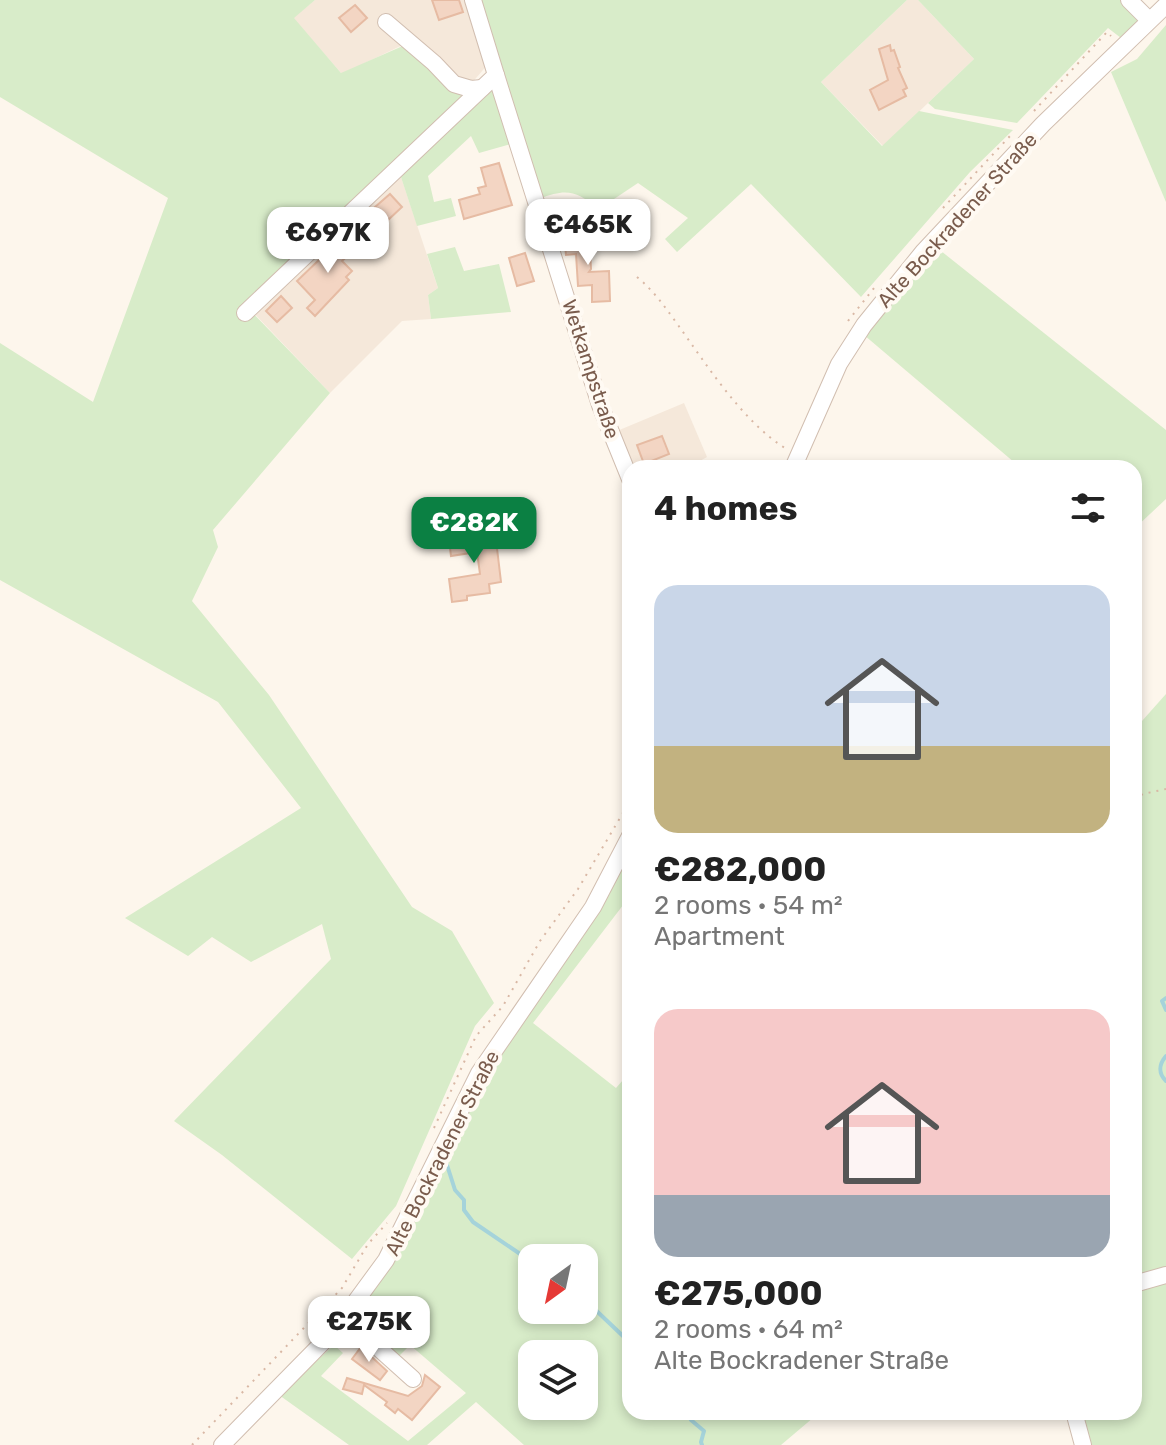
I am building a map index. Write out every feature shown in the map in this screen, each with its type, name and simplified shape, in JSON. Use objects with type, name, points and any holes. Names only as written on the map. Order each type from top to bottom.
[{"type":"street","name":"Wetkampstraße","points":[[473,0],[600,405],[622,460]]},
{"type":"street","points":[[1129,0],[1149,20]]},
{"type":"street","name":"Alte Bockradener Straße","points":[[796,460],[839,364],[874,313],[923,252],[1043,124],[1166,5]]},
{"type":"street","points":[[386,22],[454,84],[471,89],[482,88]]},
{"type":"street","points":[[245,313],[496,75]]},
{"type":"street","name":"Alte Bockradener Straße","points":[[222,1445],[334,1331],[386,1260],[479,1073],[593,907],[622,851]]},
{"type":"street","points":[[1142,1282],[1166,1275]]},
{"type":"street","points":[[344,1317],[413,1379]]},
{"type":"street","points":[[1076,1420],[1083,1445]]},
{"type":"path","points":[[637,277],[658,296],[749,416],[795,460]]},
{"type":"path","points":[[1142,795],[1166,789]]},
{"type":"path","points":[[432,1134],[476,1036],[503,1006],[540,941],[578,889],[622,815]]},
{"type":"path","points":[[192,1445],[342,1288],[368,1244],[391,1217]]},
{"type":"shaded area","points":[[315,0],[467,0],[489,63],[470,85],[464,85],[411,41],[342,74],[293,18]]},
{"type":"shaded area","points":[[907,0],[918,0],[974,59],[883,146],[821,82]]},
{"type":"shaded area","points":[[399,171],[438,288],[428,295],[431,319],[402,321],[330,393],[251,310]]},
{"type":"shaded area","points":[[684,403],[707,457],[702,460],[630,460],[617,431]]},
{"type":"green space","points":[[0,0],[315,0],[294,18],[341,73],[405,45],[471,92],[248,308],[330,393],[213,530],[218,547],[192,601],[269,695],[412,907],[452,931],[494,1003],[475,1026],[396,1206],[352,1259],[222,1155],[174,1121],[331,959],[322,924],[251,962],[212,937],[188,956],[125,918],[301,808],[218,702],[0,580],[0,343],[93,402],[168,198],[0,97]]},
{"type":"green space","points":[[479,0],[907,0],[821,82],[882,146],[919,111],[1013,130],[970,172],[861,297],[751,184],[677,252],[665,239],[688,218],[638,183],[599,209],[571,193],[557,193],[539,199],[521,141],[479,153],[471,136],[428,176],[434,202],[451,198],[456,216],[417,226],[399,171],[487,88],[501,85]]},
{"type":"green space","points":[[918,0],[1123,0],[1142,19],[1121,38],[1108,28],[1017,123],[935,109],[928,103],[974,59]]},
{"type":"green space","points":[[1166,25],[1166,202],[1111,72],[1137,59]]},
{"type":"green space","points":[[455,247],[464,271],[499,264],[511,312],[431,319],[428,295],[438,288],[427,254]]},
{"type":"green space","points":[[936,247],[1166,430],[1166,499],[1142,522],[1142,460],[1012,460],[864,335]]},
{"type":"green space","points":[[1166,694],[1166,1270],[1142,1277],[1142,721]]},
{"type":"green space","points":[[622,860],[622,906],[533,1023],[616,1088],[622,1081],[622,1420],[811,1420],[781,1445],[524,1445],[476,1402],[427,1445],[349,1445],[279,1395],[334,1345],[343,1353],[321,1376],[408,1441],[466,1393],[410,1345],[396,1359],[350,1317],[401,1250],[481,1075]]},
{"type":"green space","points":[[1166,1279],[1166,1445],[1087,1445],[1080,1420],[1142,1420],[1142,1286]]},
{"type":"building","points":[[432,0],[459,0],[463,12],[439,20]]},
{"type":"building","points":[[355,5],[367,18],[351,32],[339,18]]},
{"type":"building","points":[[890,45],[907,88],[903,90],[906,96],[879,110],[870,90],[888,80],[879,49]]},
{"type":"building","points":[[499,163],[512,205],[464,219],[459,200],[480,194],[478,188],[486,186],[481,168]]},
{"type":"building","points":[[390,194],[402,207],[388,220],[375,207]]},
{"type":"building","points":[[589,232],[589,272],[609,271],[610,301],[592,302],[592,285],[578,286],[576,254],[566,255],[564,234]]},
{"type":"building","points":[[346,234],[357,247],[342,261],[352,271],[346,277],[349,280],[315,316],[307,308],[315,300],[297,281]]},
{"type":"building","points":[[525,253],[534,281],[517,286],[509,258]]},
{"type":"building","points":[[281,296],[292,308],[277,322],[266,311]]},
{"type":"building","points":[[662,436],[669,454],[654,460],[643,460],[637,445]]},
{"type":"building","points":[[458,530],[459,535],[482,532],[484,542],[496,540],[501,582],[489,584],[490,593],[452,602],[449,579],[480,574],[477,552],[451,556],[448,531]]},
{"type":"building","points":[[361,1347],[387,1371],[380,1380],[352,1359]]},
{"type":"building","points":[[425,1375],[440,1387],[412,1420],[398,1409],[395,1413],[385,1405],[387,1402],[364,1385],[362,1394],[343,1389],[347,1378],[408,1396],[422,1386]]},
{"type":"waterway","points":[[1166,998],[1162,1001],[1166,1010]]},
{"type":"waterway","points":[[1166,1056],[1160,1068],[1166,1081]]},
{"type":"waterway","points":[[447,1165],[455,1190],[464,1200],[464,1210],[473,1222],[518,1253]]},
{"type":"waterway","points":[[598,1312],[622,1335]]},
{"type":"waterway","points":[[691,1420],[704,1431],[702,1445]]}]
